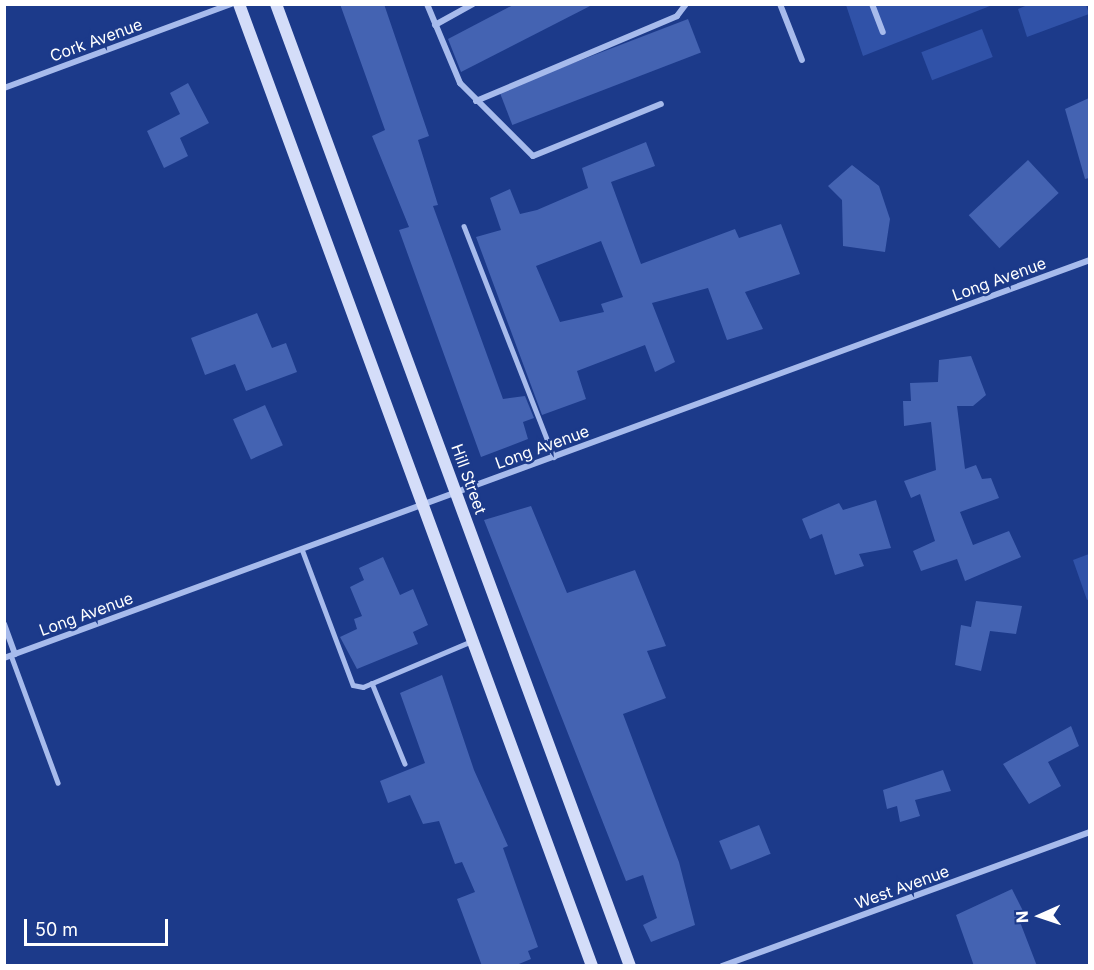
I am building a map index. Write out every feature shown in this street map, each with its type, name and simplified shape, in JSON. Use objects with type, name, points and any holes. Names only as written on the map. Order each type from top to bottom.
[{"type":"main road","points":[[239,4],[592,966]]},
{"type":"main road","name":"Hill Street","points":[[276,4],[630,966]]},
{"type":"street","name":"Cork Avenue","points":[[4,88],[231,4]]},
{"type":"street","points":[[427,4],[453,71],[476,101],[533,156],[661,104]]},
{"type":"street","points":[[435,25],[473,4]]},
{"type":"street","points":[[476,101],[677,16],[686,4]]},
{"type":"street","points":[[780,4],[802,60]]},
{"type":"street","points":[[872,4],[883,32]]},
{"type":"street","name":"Long Avenue","points":[[10,656],[1089,260]]},
{"type":"street","points":[[4,624],[10,656]]},
{"type":"street","name":"West Avenue","points":[[722,966],[742,962],[1089,832]]},
{"type":"lane","points":[[464,226],[554,457]]},
{"type":"lane","points":[[302,549],[346,676],[353,685],[372,683],[472,641]]},
{"type":"lane","points":[[10,656],[58,783]]},
{"type":"lane","points":[[372,683],[405,764]]},
{"type":"shaded area","points":[[995,4],[863,56],[846,5]]},
{"type":"shaded area","points":[[1030,4],[1086,5],[1089,14],[1027,37],[1018,9]]},
{"type":"shaded area","points":[[982,29],[993,57],[932,80],[921,52]]},
{"type":"shaded area","points":[[1089,554],[1090,599],[1087,600],[1073,560]]},
{"type":"building","points":[[340,4],[384,4],[429,136],[418,140],[438,205],[433,206],[503,399],[525,396],[534,418],[523,422],[528,439],[481,457],[399,230],[409,227],[372,136],[385,130]]},
{"type":"building","points":[[515,4],[594,4],[461,72],[448,39]]},
{"type":"building","points":[[688,19],[701,53],[512,125],[499,91]]},
{"type":"building","points":[[188,83],[209,123],[180,138],[188,156],[164,168],[147,131],[180,114],[170,93]]},
{"type":"building","points":[[1089,98],[1089,178],[1085,179],[1065,109]]},
{"type":"building","points":[[646,142],[655,166],[611,182],[641,264],[735,229],[739,238],[781,224],[800,274],[745,292],[763,329],[727,340],[708,288],[652,303],[675,362],[655,372],[645,345],[577,371],[586,399],[542,415],[476,237],[501,230],[490,198],[510,189],[520,214],[537,210],[588,188],[582,168]],"holes":[[[601,241],[623,297],[601,304],[604,312],[560,322],[536,266]]]},
{"type":"building","points":[[1028,160],[1059,193],[999,248],[969,215]]},
{"type":"building","points":[[852,165],[879,186],[890,219],[885,252],[843,246],[842,200],[828,186]]},
{"type":"building","points":[[257,313],[272,348],[286,343],[297,372],[246,391],[235,364],[205,375],[191,338]]},
{"type":"building","points":[[971,356],[986,395],[973,406],[957,406],[965,469],[976,465],[982,479],[991,478],[999,498],[960,512],[973,545],[1009,531],[1021,557],[965,581],[957,559],[921,571],[913,551],[935,541],[920,494],[911,498],[904,481],[936,470],[931,422],[904,426],[903,401],[911,401],[910,383],[938,382],[939,360]]},
{"type":"building","points":[[265,405],[283,445],[251,459],[233,419]]},
{"type":"building","points":[[876,500],[891,548],[859,554],[864,566],[835,575],[822,534],[810,539],[802,519],[839,503],[843,510]]},
{"type":"building","points":[[531,506],[567,593],[635,570],[666,646],[647,651],[666,698],[623,714],[679,862],[695,925],[651,942],[643,925],[657,918],[643,875],[626,881],[484,520]]},
{"type":"building","points":[[383,557],[400,595],[413,589],[428,625],[413,632],[418,644],[357,669],[340,637],[357,629],[354,619],[362,616],[350,587],[364,580],[359,568]]},
{"type":"building","points":[[976,601],[1022,606],[1016,634],[990,631],[981,671],[955,665],[961,625],[971,627]]},
{"type":"building","points":[[442,675],[474,770],[508,846],[503,848],[538,947],[528,951],[531,959],[514,966],[482,966],[457,899],[475,892],[462,862],[455,864],[439,821],[423,824],[410,795],[388,803],[380,781],[425,763],[400,693]]},
{"type":"building","points":[[1071,726],[1079,746],[1048,762],[1061,786],[1029,804],[1003,764]]},
{"type":"building","points":[[943,770],[951,791],[915,800],[920,816],[900,822],[897,806],[887,809],[883,790]]},
{"type":"building","points":[[759,825],[771,854],[731,870],[719,841]]},
{"type":"building","points":[[1012,889],[1027,919],[1020,922],[1037,966],[974,966],[956,915]]}]
